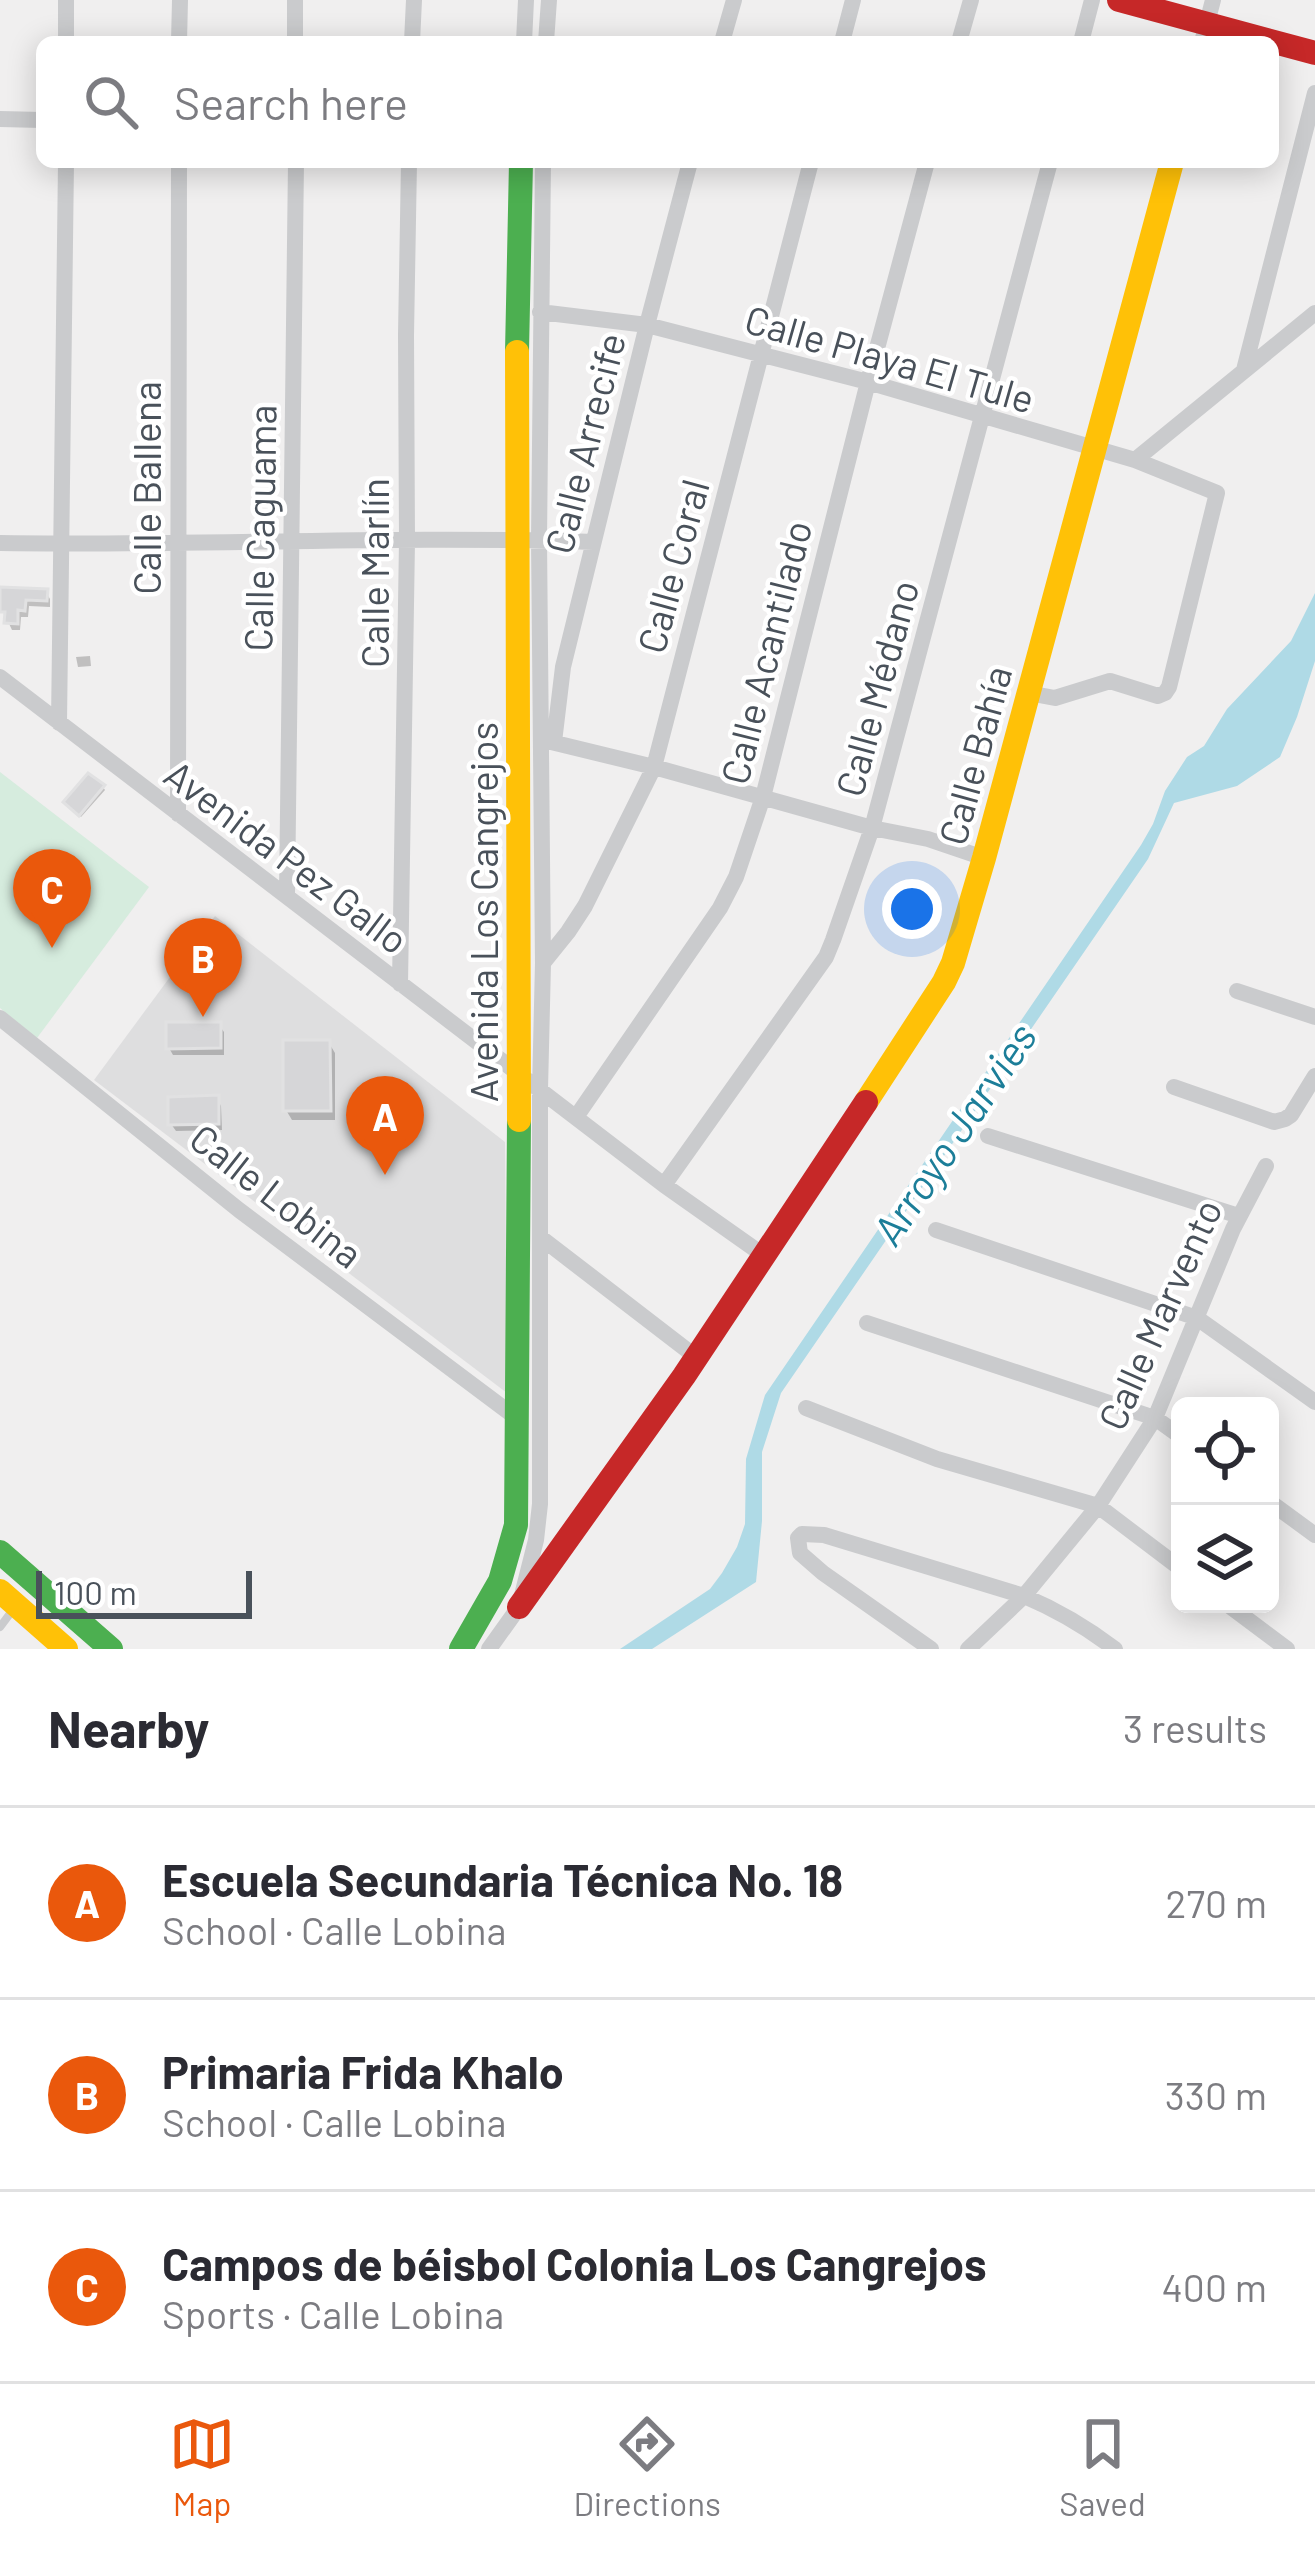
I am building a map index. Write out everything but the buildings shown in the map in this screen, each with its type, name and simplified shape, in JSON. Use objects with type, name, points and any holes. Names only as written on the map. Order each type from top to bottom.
[{"type":"main road","points":[[1119,0],[1258,36]]},
{"type":"main road","points":[[1279,42],[1315,52]]},
{"type":"main road","name":"Avenida Los Cangrejos","points":[[461,1649],[488,1610],[508,1568],[516,1534],[527,540],[516,315],[520,168]]},
{"type":"main road","name":"Calle Bahía","points":[[519,1607],[766,1257],[953,963],[1170,168]]},
{"type":"main road","points":[[0,1552],[111,1649]]},
{"type":"main road","points":[[8,1598],[66,1649]]},
{"type":"street","points":[[66,0],[66,36]]},
{"type":"street","points":[[179,36],[180,0]]},
{"type":"street","points":[[295,0],[295,36]]},
{"type":"street","points":[[412,36],[414,0]]},
{"type":"street","points":[[524,36],[526,0]]},
{"type":"street","points":[[546,36],[549,0]]},
{"type":"street","points":[[724,36],[734,0]]},
{"type":"street","points":[[844,36],[853,0]]},
{"type":"street","points":[[961,36],[971,0]]},
{"type":"street","points":[[1083,36],[1092,0]]},
{"type":"street","points":[[1244,370],[1315,93]]},
{"type":"street","points":[[0,119],[36,119]]},
{"type":"street","points":[[58,723],[66,168]]},
{"type":"street","name":"Calle Ballena","points":[[178,814],[179,168]]},
{"type":"street","name":"Calle Caguama","points":[[287,894],[296,168]]},
{"type":"street","name":"Calle Marlín","points":[[400,984],[409,168]]},
{"type":"street","name":"Avenida Los Cangrejos","points":[[489,1649],[519,1607],[540,1504],[539,1090],[547,742],[527,540],[543,168]]},
{"type":"street","name":"Calle Arrecife","points":[[547,742],[688,168]]},
{"type":"street","name":"Calle Coral","points":[[543,963],[585,906],[654,767],[809,168]]},
{"type":"street","name":"Calle Acantilado","points":[[576,1117],[729,894],[763,797],[925,168]]},
{"type":"street","name":"Calle Médano","points":[[664,1185],[826,957],[872,829],[1048,168]]},
{"type":"street","name":"Calle Playa El Tule","points":[[540,312],[647,325],[868,382],[1135,460],[1217,493],[1165,693],[1158,696],[1110,681],[1055,698],[1028,693]]},
{"type":"street","points":[[1135,460],[1315,313]]},
{"type":"street","points":[[0,543],[593,542]]},
{"type":"street","name":"Avenida Pez Gallo","points":[[0,677],[664,1185],[766,1257]]},
{"type":"street","points":[[547,742],[872,829],[928,839],[984,858]]},
{"type":"street","points":[[1237,991],[1315,1017]]},
{"type":"street","name":"Calle Lobina","points":[[0,1018],[239,1210],[518,1419]]},
{"type":"street","points":[[1174,1088],[1274,1122],[1291,1115],[1315,1076]]},
{"type":"street","points":[[988,1136],[1239,1216]]},
{"type":"street","name":"Calle Marvento","points":[[968,1649],[1024,1596],[1098,1506],[1155,1418],[1239,1216],[1266,1166]]},
{"type":"street","points":[[936,1230],[1197,1318],[1315,1402]]},
{"type":"street","points":[[540,1237],[696,1358]]},
{"type":"street","points":[[867,1323],[1155,1418],[1171,1430]]},
{"type":"street","points":[[806,1408],[937,1459],[1098,1506],[1171,1561]]},
{"type":"street","points":[[1274,1505],[1315,1535]]},
{"type":"street","points":[[931,1649],[800,1553],[797,1546],[802,1534],[824,1535],[1024,1596],[1072,1619],[1115,1649]]},
{"type":"street","points":[[1239,1613],[1287,1649]]},
{"type":"lane","points":[[0,1627],[8,1598]]},
{"type":"shaded area","points":[[215,916],[505,1142],[507,1393],[94,1080]]},
{"type":"green space","points":[[0,772],[149,887],[37,1038],[0,1008]]},
{"type":"water","name":"Arroyo Jarvies","points":[[1315,593],[1315,661],[1280,757],[1237,786],[1174,803],[1148,859],[781,1393],[762,1452],[756,1582],[652,1649],[620,1649],[710,1589],[722,1573],[745,1524],[746,1459],[765,1395],[1141,845],[1165,791],[1187,757],[1204,746],[1227,709],[1291,641]]},
{"type":"traffic: fast","points":[[517,352],[521,168]]},
{"type":"traffic: fast","points":[[461,1649],[500,1581],[516,1525],[519,1120]]},
{"type":"traffic: fast","points":[[0,1552],[111,1649]]},
{"type":"traffic: slow","points":[[866,1102],[953,963],[1170,168]]},
{"type":"traffic: slow","points":[[517,352],[519,1120]]},
{"type":"traffic: slow","points":[[0,1591],[66,1649]]},
{"type":"traffic: jam","points":[[1119,0],[1252,36]]},
{"type":"traffic: jam","points":[[1279,43],[1315,53]]},
{"type":"traffic: jam","points":[[519,1607],[684,1376],[866,1102]]},
{"type":"place","name":"Campos de béisbol Colonia Los Cangrejos","points":[[52,948]]},
{"type":"place","name":"Primaria Frida Khalo","points":[[203,1017]]},
{"type":"place","name":"Escuela Secundaria Técnica No. 18","points":[[385,1175]]}]
